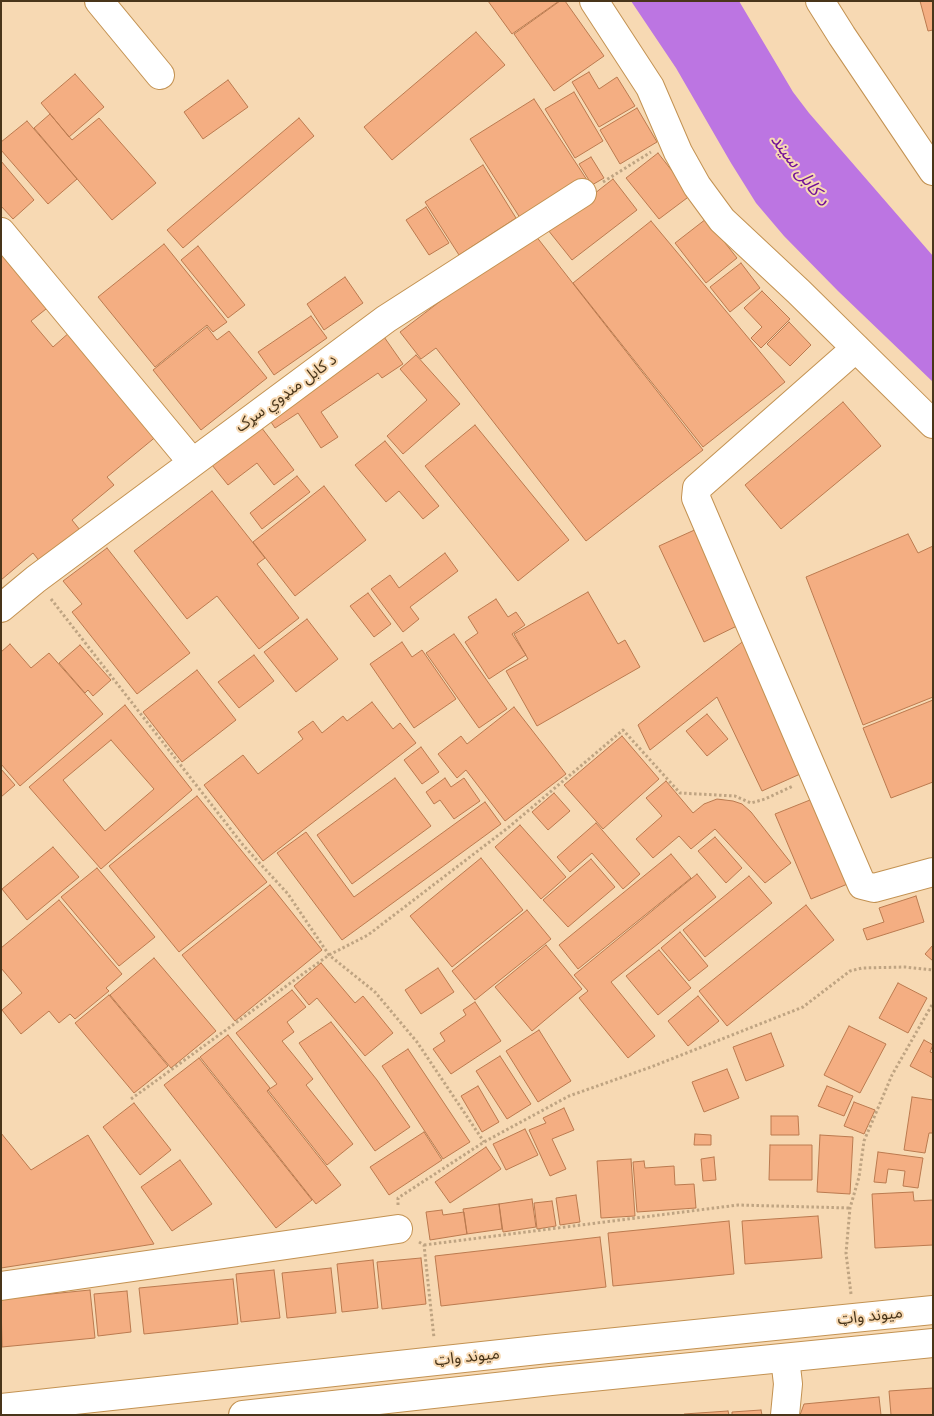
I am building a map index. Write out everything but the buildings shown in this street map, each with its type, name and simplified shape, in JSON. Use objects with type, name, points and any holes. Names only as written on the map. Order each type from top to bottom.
[{"type":"street","points":[[99,1],[160,75]]},
{"type":"street","points":[[594,1],[650,87],[678,152],[697,186],[722,220],[799,292],[933,424]]},
{"type":"street","points":[[820,1],[933,171]]},
{"type":"street","name":"د کابل منډوي سړک","points":[[1,608],[36,579],[386,319],[582,193]]},
{"type":"street","points":[[1,232],[192,462]]},
{"type":"street","points":[[856,348],[697,488],[696,498],[862,885],[874,888],[933,872]]},
{"type":"street","points":[[1,1286],[398,1229]]},
{"type":"street","name":"میوند واټ","points":[[1,1408],[437,1360],[933,1310]]},
{"type":"street","name":"میوند واټ","points":[[243,1415],[551,1381],[933,1343]]},
{"type":"street","points":[[785,1358],[788,1384],[785,1415]]},
{"type":"path","points":[[582,193],[593,189],[673,139]]},
{"type":"path","points":[[36,579],[243,845],[288,894],[329,955],[375,992],[417,1042],[484,1142]]},
{"type":"path","points":[[131,1099],[329,955],[368,935],[509,827],[623,730],[680,793],[735,796],[751,802],[765,800],[815,776]]},
{"type":"path","points":[[850,1208],[738,1205],[424,1245],[398,1229],[398,1198],[484,1142],[570,1096],[650,1068],[803,1007],[850,971],[862,968],[906,967],[933,970]]},
{"type":"path","points":[[854,1318],[846,1253],[850,1208],[859,1177],[864,1141],[892,1075],[933,1003]]},
{"type":"path","points":[[424,1245],[437,1360]]},
{"type":"water","name":"د کابل سيند","points":[[631,1],[739,1],[793,92],[933,256],[933,382],[838,291],[784,236],[756,203],[676,68]]}]
